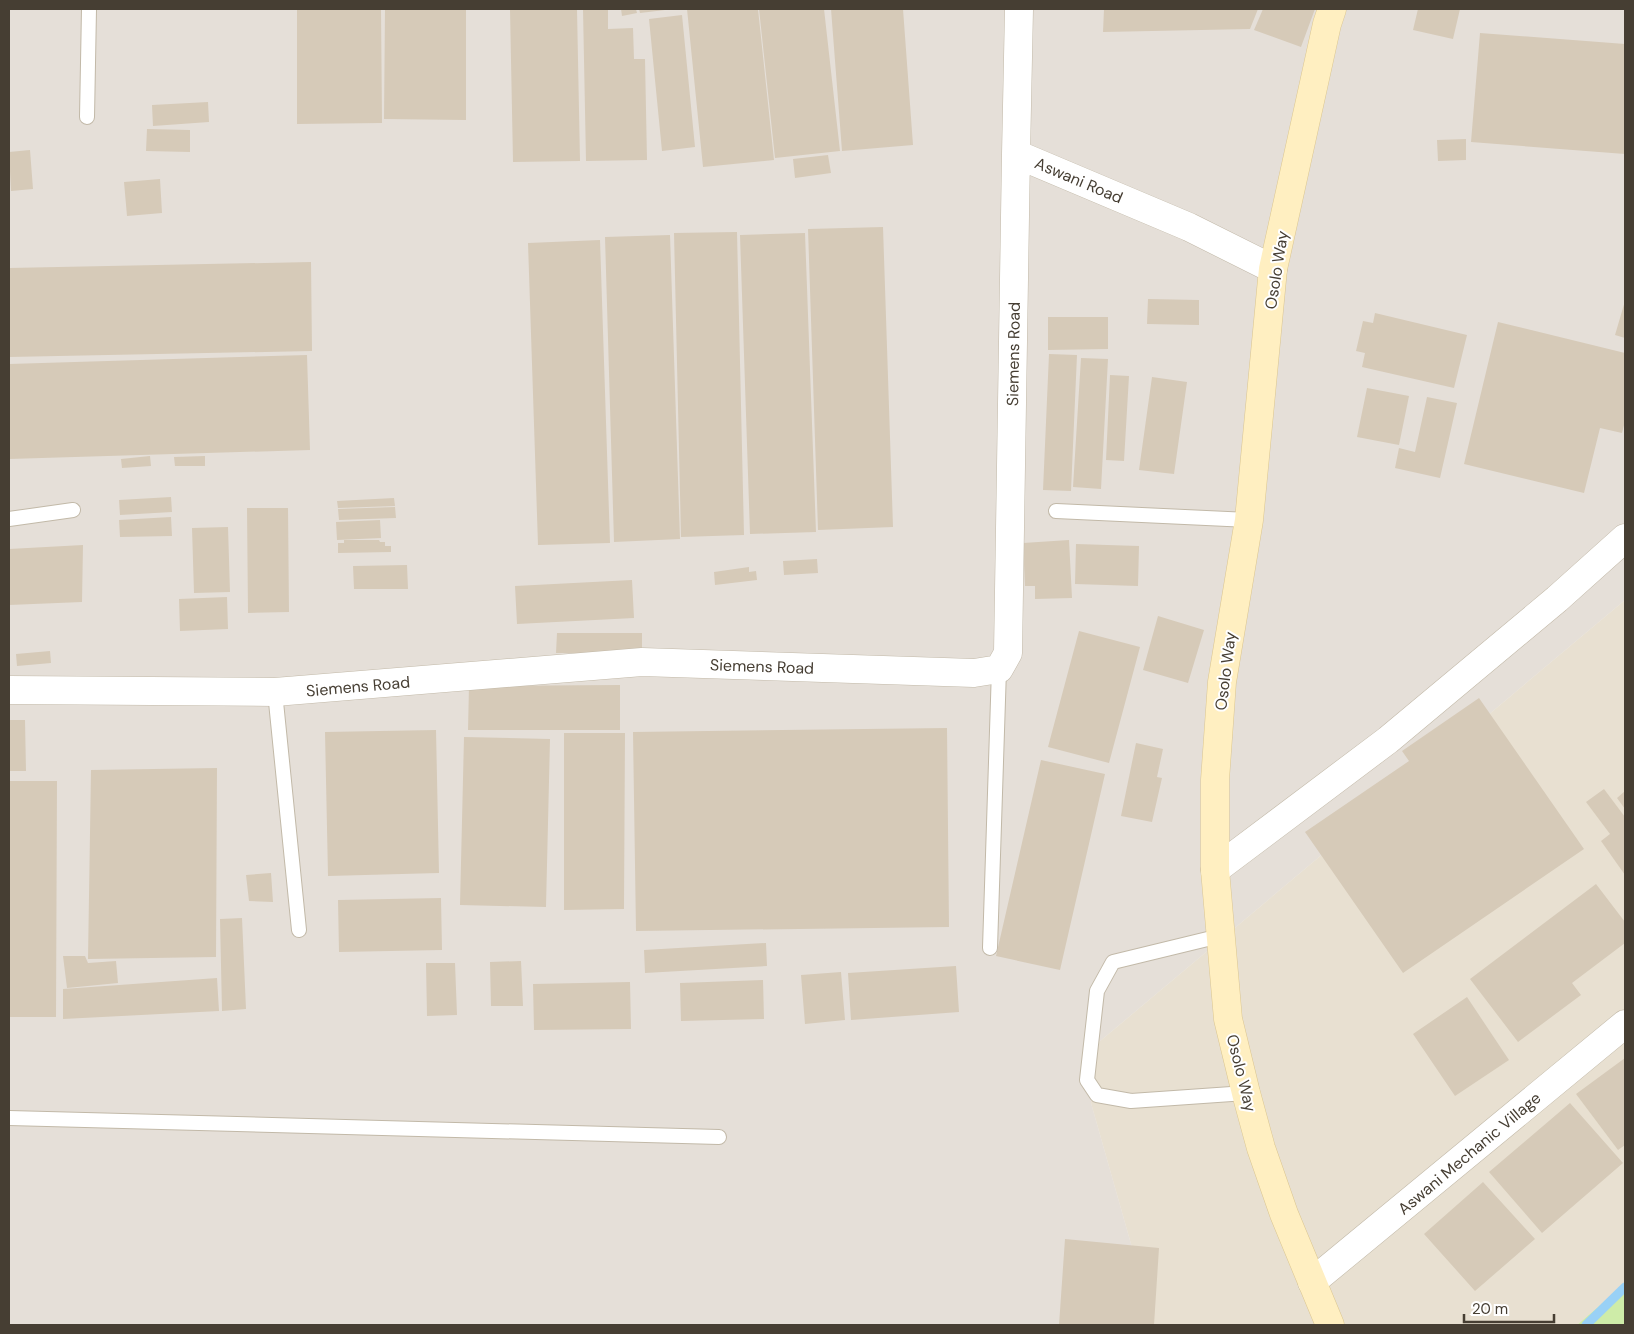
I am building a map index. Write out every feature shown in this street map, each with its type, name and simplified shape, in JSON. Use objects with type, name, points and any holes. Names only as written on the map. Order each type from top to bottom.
[{"type":"main road","name":"Osolo Way","points":[[1330,1325],[1284,1214],[1261,1148],[1246,1093],[1228,1019],[1214,870],[1215,780],[1222,682],[1249,520],[1273,269],[1327,24],[1332,9]]},
{"type":"street","name":"Aswani Road","points":[[1018,9],[1016,154],[1189,227],[1273,269]]},
{"type":"street","name":"Siemens Road","points":[[9,690],[276,692],[642,662],[974,673],[998,669],[1008,652],[1016,154]]},
{"type":"street","points":[[1214,870],[1388,740],[1557,599],[1625,538]]},
{"type":"street","name":"Aswani Mechanic Village","points":[[1312,1282],[1625,1024]]},
{"type":"lane","points":[[87,117],[90,9]]},
{"type":"lane","points":[[9,519],[73,510]]},
{"type":"lane","points":[[1056,511],[1249,520]]},
{"type":"lane","points":[[990,948],[998,669]]},
{"type":"lane","points":[[276,692],[299,930]]},
{"type":"lane","points":[[1220,936],[1113,962],[1097,991],[1087,1080],[1097,1095],[1131,1101],[1246,1093]]},
{"type":"lane","points":[[9,1118],[719,1137]]},
{"type":"shaded area","points":[[9,9],[1625,9],[1625,600],[1099,1042],[1091,1103],[1154,1325],[9,1325]]},
{"type":"shaded area","points":[[1625,600],[1625,1284],[1577,1325],[1154,1325],[1091,1103],[1099,1042]]},
{"type":"green space","points":[[1625,1284],[1625,1325],[1577,1325]]},
{"type":"building","points":[[297,9],[381,9],[382,123],[297,124]]},
{"type":"building","points":[[385,9],[466,9],[466,120],[384,119]]},
{"type":"building","points":[[510,9],[577,9],[580,161],[513,162]]},
{"type":"building","points":[[583,9],[608,9],[608,29],[633,28],[634,59],[645,59],[647,160],[586,161]]},
{"type":"building","points":[[621,9],[636,9],[637,13],[622,16]]},
{"type":"building","points":[[639,9],[665,9],[665,10],[640,13]]},
{"type":"building","points":[[687,9],[758,9],[774,160],[703,167]]},
{"type":"building","points":[[759,9],[824,9],[840,151],[775,158]]},
{"type":"building","points":[[831,9],[903,9],[913,145],[842,151]]},
{"type":"building","points":[[1104,9],[1258,9],[1250,29],[1103,32]]},
{"type":"building","points":[[1263,9],[1315,9],[1301,47],[1254,30]]},
{"type":"building","points":[[1418,9],[1460,9],[1453,39],[1413,30]]},
{"type":"building","points":[[682,15],[695,147],[662,151],[649,19]]},
{"type":"building","points":[[1480,33],[1625,44],[1625,154],[1471,142]]},
{"type":"building","points":[[208,102],[209,122],[153,126],[152,105]]},
{"type":"building","points":[[147,129],[190,130],[190,152],[146,151]]},
{"type":"building","points":[[1466,139],[1466,160],[1438,161],[1437,140]]},
{"type":"building","points":[[30,150],[33,189],[11,191],[9,152]]},
{"type":"building","points":[[828,155],[831,173],[795,178],[793,159]]},
{"type":"building","points":[[160,179],[162,213],[127,216],[124,182]]},
{"type":"building","points":[[883,227],[893,527],[818,530],[808,229]]},
{"type":"building","points":[[737,232],[744,535],[681,537],[674,233]]},
{"type":"building","points":[[805,233],[816,532],[750,534],[740,235]]},
{"type":"building","points":[[670,235],[680,539],[614,542],[605,237]]},
{"type":"building","points":[[600,240],[610,543],[538,545],[528,243]]},
{"type":"building","points":[[311,262],[312,351],[9,357],[9,268]]},
{"type":"building","points":[[1148,299],[1199,300],[1199,325],[1147,324]]},
{"type":"building","points":[[1625,301],[1625,338],[1615,335]]},
{"type":"building","points":[[1375,313],[1467,335],[1454,388],[1362,367],[1365,353],[1356,351],[1363,321],[1373,323]]},
{"type":"building","points":[[1048,317],[1108,317],[1108,349],[1048,350]]},
{"type":"building","points":[[1498,322],[1625,353],[1625,421],[1622,433],[1600,428],[1584,493],[1464,464]]},
{"type":"building","points":[[1049,354],[1077,355],[1071,491],[1043,490]]},
{"type":"building","points":[[307,355],[310,450],[9,459],[9,364]]},
{"type":"building","points":[[1081,358],[1108,359],[1101,489],[1073,487]]},
{"type":"building","points":[[1110,375],[1129,376],[1124,461],[1106,460]]},
{"type":"building","points":[[1152,377],[1187,382],[1174,474],[1139,470]]},
{"type":"building","points":[[1367,388],[1409,396],[1399,445],[1357,437]]},
{"type":"building","points":[[1427,397],[1457,403],[1440,478],[1395,468],[1399,448],[1415,452]]},
{"type":"building","points":[[150,456],[151,466],[122,468],[121,459]]},
{"type":"building","points":[[205,456],[205,466],[175,466],[174,457]]},
{"type":"building","points":[[171,497],[172,512],[120,515],[119,500]]},
{"type":"building","points":[[394,498],[395,506],[338,508],[337,501]]},
{"type":"building","points":[[395,507],[396,518],[339,520],[338,509]]},
{"type":"building","points":[[247,508],[288,508],[289,612],[248,613]]},
{"type":"building","points":[[171,517],[172,536],[120,537],[119,520]]},
{"type":"building","points":[[380,520],[381,538],[337,540],[336,522]]},
{"type":"building","points":[[228,527],[230,592],[194,593],[192,528]]},
{"type":"building","points":[[344,540],[379,540],[380,542],[385,542],[385,546],[391,546],[391,552],[338,553],[338,543],[344,543]]},
{"type":"building","points":[[1069,540],[1072,598],[1035,599],[1035,586],[1025,586],[1023,543]]},
{"type":"building","points":[[1076,544],[1139,546],[1138,586],[1075,584]]},
{"type":"building","points":[[83,545],[82,602],[9,605],[9,549]]},
{"type":"building","points":[[817,559],[818,573],[784,575],[783,561]]},
{"type":"building","points":[[407,565],[408,589],[354,589],[353,566]]},
{"type":"building","points":[[749,567],[749,572],[756,571],[757,580],[715,585],[714,572]]},
{"type":"building","points":[[632,580],[634,618],[517,624],[515,586]]},
{"type":"building","points":[[227,597],[228,629],[180,631],[179,599]]},
{"type":"building","points":[[1158,616],[1204,630],[1188,683],[1143,670]]},
{"type":"building","points":[[1079,631],[1140,647],[1109,763],[1048,747]]},
{"type":"building","points":[[557,633],[642,633],[642,653],[556,653]]},
{"type":"building","points":[[50,651],[51,663],[17,666],[16,654]]},
{"type":"building","points":[[620,685],[620,730],[468,730],[469,686]]},
{"type":"building","points":[[1479,698],[1584,849],[1403,973],[1305,832],[1409,761],[1402,751]]},
{"type":"building","points":[[9,720],[25,720],[26,771],[9,771]]},
{"type":"building","points":[[947,728],[949,927],[636,931],[633,732]]},
{"type":"building","points":[[436,730],[439,873],[328,876],[325,732]]},
{"type":"building","points":[[564,733],[625,733],[624,909],[564,910]]},
{"type":"building","points":[[464,737],[550,739],[546,907],[460,905]]},
{"type":"building","points":[[1136,743],[1163,749],[1157,777],[1162,778],[1152,822],[1121,816]]},
{"type":"building","points":[[1041,760],[1105,774],[1060,970],[996,956]]},
{"type":"building","points":[[217,768],[216,957],[88,959],[91,770]]},
{"type":"building","points":[[9,781],[57,781],[56,1017],[9,1017]]},
{"type":"building","points":[[1604,789],[1625,817],[1625,875],[1601,841],[1610,834],[1586,802]]},
{"type":"building","points":[[1625,791],[1625,809],[1617,798]]},
{"type":"building","points":[[271,873],[273,902],[249,901],[246,875]]},
{"type":"building","points":[[1596,884],[1625,922],[1625,943],[1572,983],[1581,995],[1518,1042],[1470,979]]},
{"type":"building","points":[[441,898],[442,950],[339,952],[338,900]]},
{"type":"building","points":[[242,918],[246,1009],[222,1011],[220,919]]},
{"type":"building","points":[[766,943],[767,966],[645,973],[644,950]]},
{"type":"building","points":[[63,956],[85,956],[88,963],[116,961],[118,983],[67,988]]},
{"type":"building","points":[[521,961],[523,1006],[491,1006],[490,962]]},
{"type":"building","points":[[426,963],[455,963],[457,1015],[427,1016]]},
{"type":"building","points":[[956,966],[959,1012],[851,1020],[848,973]]},
{"type":"building","points":[[841,972],[845,1020],[805,1024],[801,975]]},
{"type":"building","points":[[217,978],[219,1011],[63,1019],[63,989]]},
{"type":"building","points":[[763,980],[764,1019],[681,1021],[680,983]]},
{"type":"building","points":[[630,982],[631,1029],[534,1030],[533,984]]},
{"type":"building","points":[[1467,997],[1509,1060],[1455,1096],[1413,1034]]},
{"type":"building","points":[[1625,1058],[1625,1145],[1618,1150],[1576,1094]]},
{"type":"building","points":[[1570,1103],[1623,1163],[1542,1233],[1489,1172]]},
{"type":"building","points":[[1483,1182],[1535,1239],[1475,1291],[1424,1234]]},
{"type":"building","points":[[1065,1239],[1159,1248],[1154,1325],[1059,1325]]},
{"type":"waterway","points":[[1586,1325],[1625,1287]]}]
